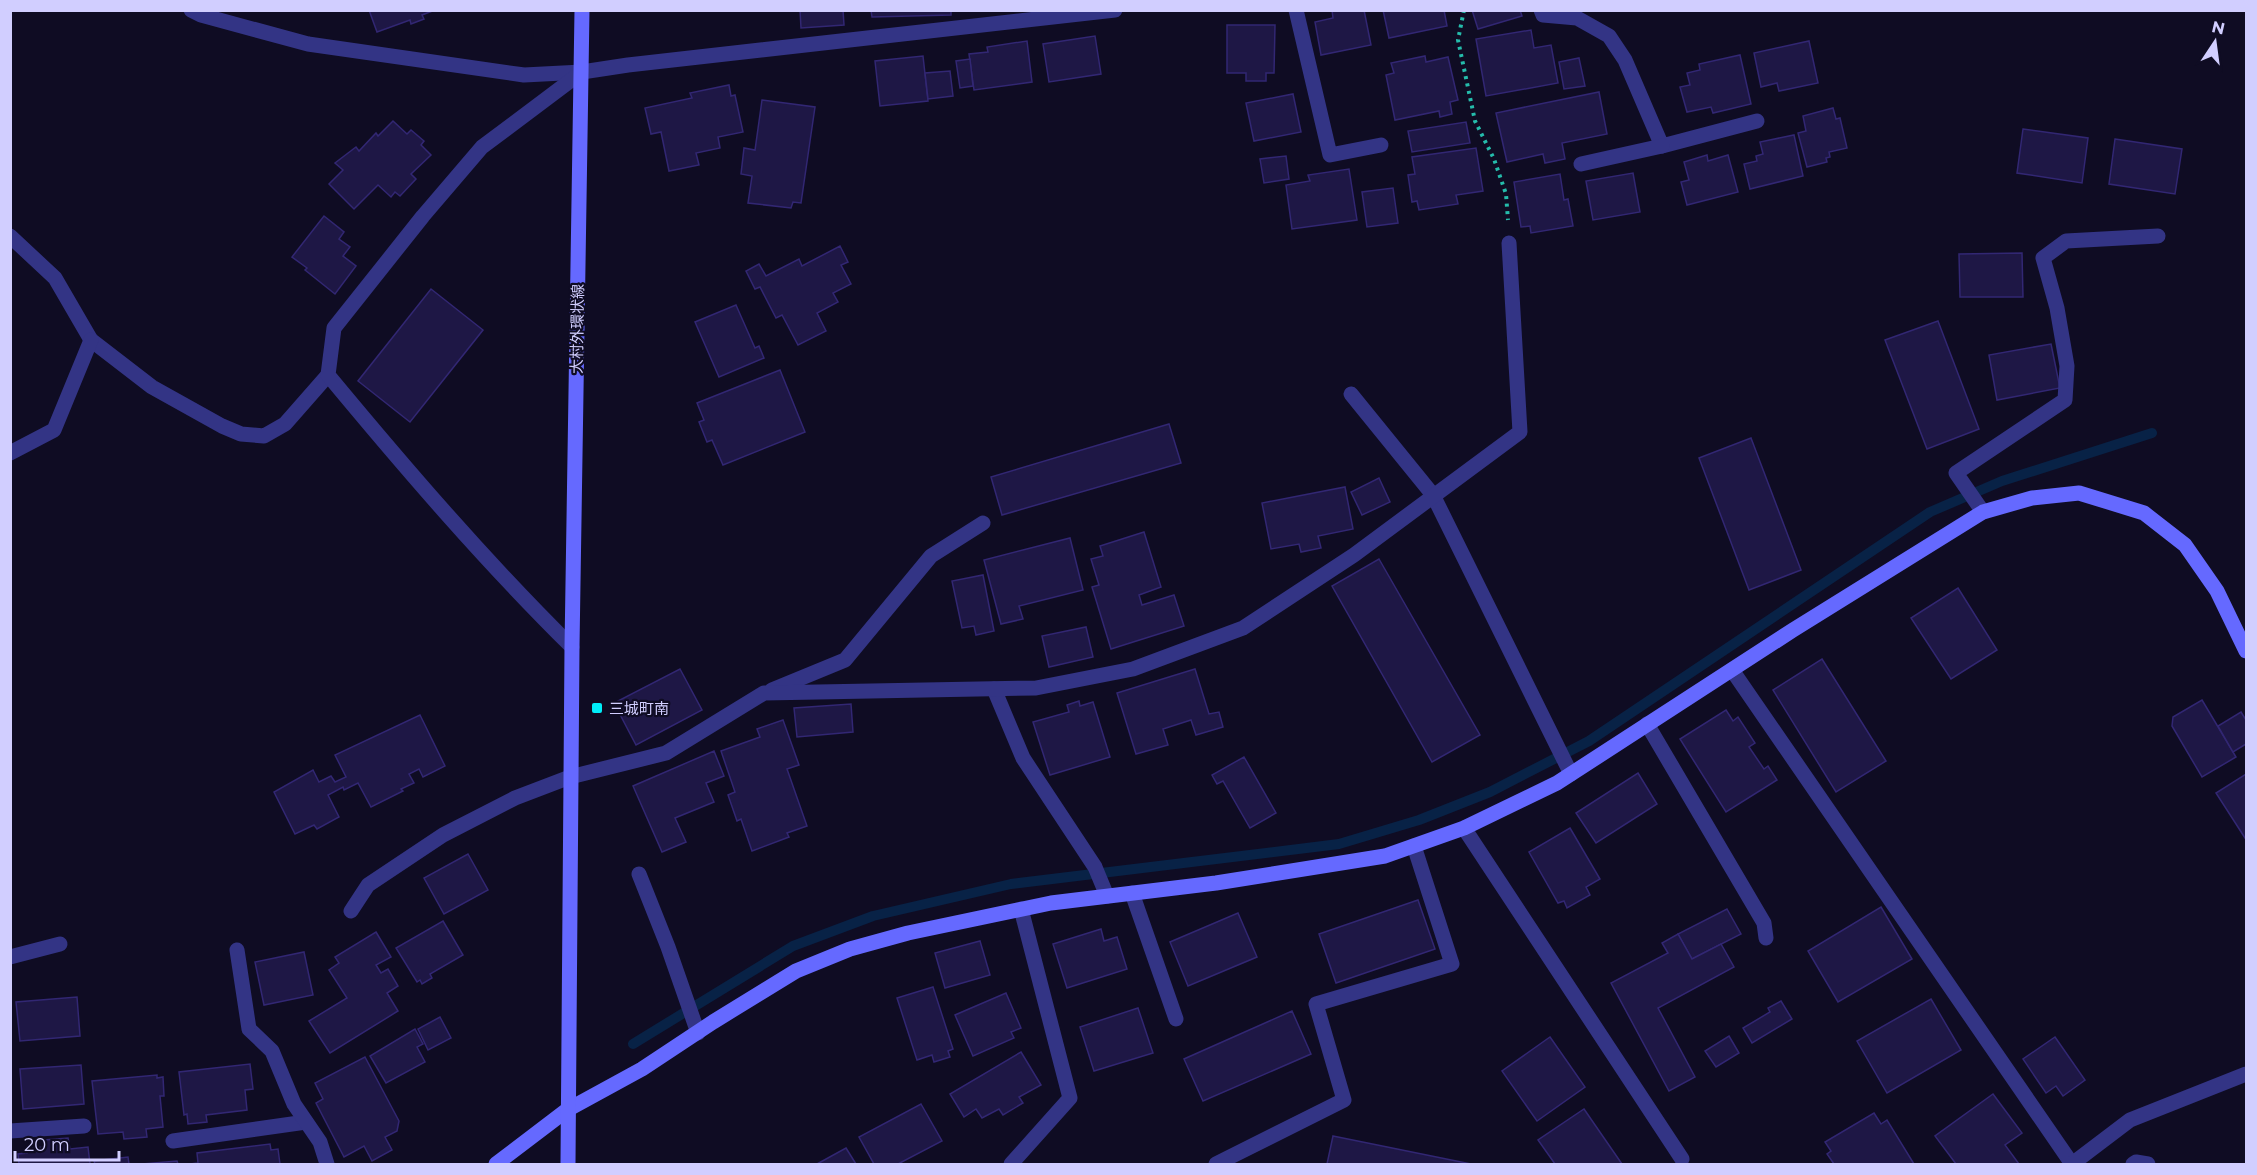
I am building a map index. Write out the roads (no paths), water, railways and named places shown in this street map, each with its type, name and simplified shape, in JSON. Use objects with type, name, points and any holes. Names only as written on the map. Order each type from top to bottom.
[{"type":"street","points":[[191,10],[201,15],[308,44],[524,75],[582,72],[1115,10]]},
{"type":"street","name":"大村外環状線","points":[[568,1164],[570,777],[582,10]]},
{"type":"street","points":[[1296,10],[1330,155],[1381,145]]},
{"type":"street","points":[[1541,10],[1543,15],[1577,18],[1609,36],[1625,60],[1662,146]]},
{"type":"street","points":[[10,236],[55,278],[91,340],[152,387],[222,426],[242,434],[264,436],[285,424],[328,375],[334,328],[430,207],[482,147],[582,72]]},
{"type":"street","points":[[1581,164],[1757,121]]},
{"type":"street","points":[[1982,511],[1956,473],[2065,400],[2067,366],[2057,308],[2043,258],[2066,241],[2158,236]]},
{"type":"street","points":[[764,693],[1036,688],[1133,669],[1243,628],[1354,555],[1520,432],[1509,243]]},
{"type":"street","points":[[10,453],[54,430],[91,340]]},
{"type":"street","points":[[328,375],[415,479],[509,584],[572,647]]},
{"type":"street","points":[[1351,394],[1433,495],[1570,772]]},
{"type":"street","points":[[496,1164],[567,1110],[642,1069],[696,1026],[796,971],[850,949],[908,933],[1052,903],[1215,883],[1385,856],[1464,828],[1557,783],[1570,772],[1982,511],[2032,498],[2079,493],[2144,513],[2185,545],[2217,591],[2247,651]]},
{"type":"street","points":[[351,911],[368,885],[443,835],[515,798],[570,777],[666,753],[764,693],[845,660],[931,556],[982,523]]},
{"type":"street","points":[[1732,670],[2072,1164],[2130,1120],[2247,1074]]},
{"type":"street","points":[[994,689],[1023,758],[1095,867],[1106,895]]},
{"type":"street","points":[[1647,724],[1764,923],[1766,938]]},
{"type":"street","points":[[1464,828],[1682,1159]]},
{"type":"street","points":[[1216,1164],[1344,1100],[1316,1004],[1452,964],[1414,846]]},
{"type":"street","points":[[639,874],[696,1026]]},
{"type":"street","points":[[1132,893],[1176,1019]]},
{"type":"street","points":[[1011,1164],[1070,1098],[1021,909]]},
{"type":"street","points":[[10,957],[60,944]]},
{"type":"street","points":[[237,950],[249,1029],[272,1051],[294,1104],[320,1142],[327,1164]]},
{"type":"street","points":[[173,1141],[306,1122]]},
{"type":"street","points":[[10,1131],[84,1126]]},
{"type":"street","points":[[2133,1164],[2136,1162],[2148,1164]]},
{"type":"waterway","points":[[633,1044],[793,946],[873,916],[1011,884],[1339,844],[1419,820],[1490,792],[1589,741],[1930,512],[2002,481],[2152,433]]},
{"type":"place","name":"三城町南","points":[[597,708]]}]
